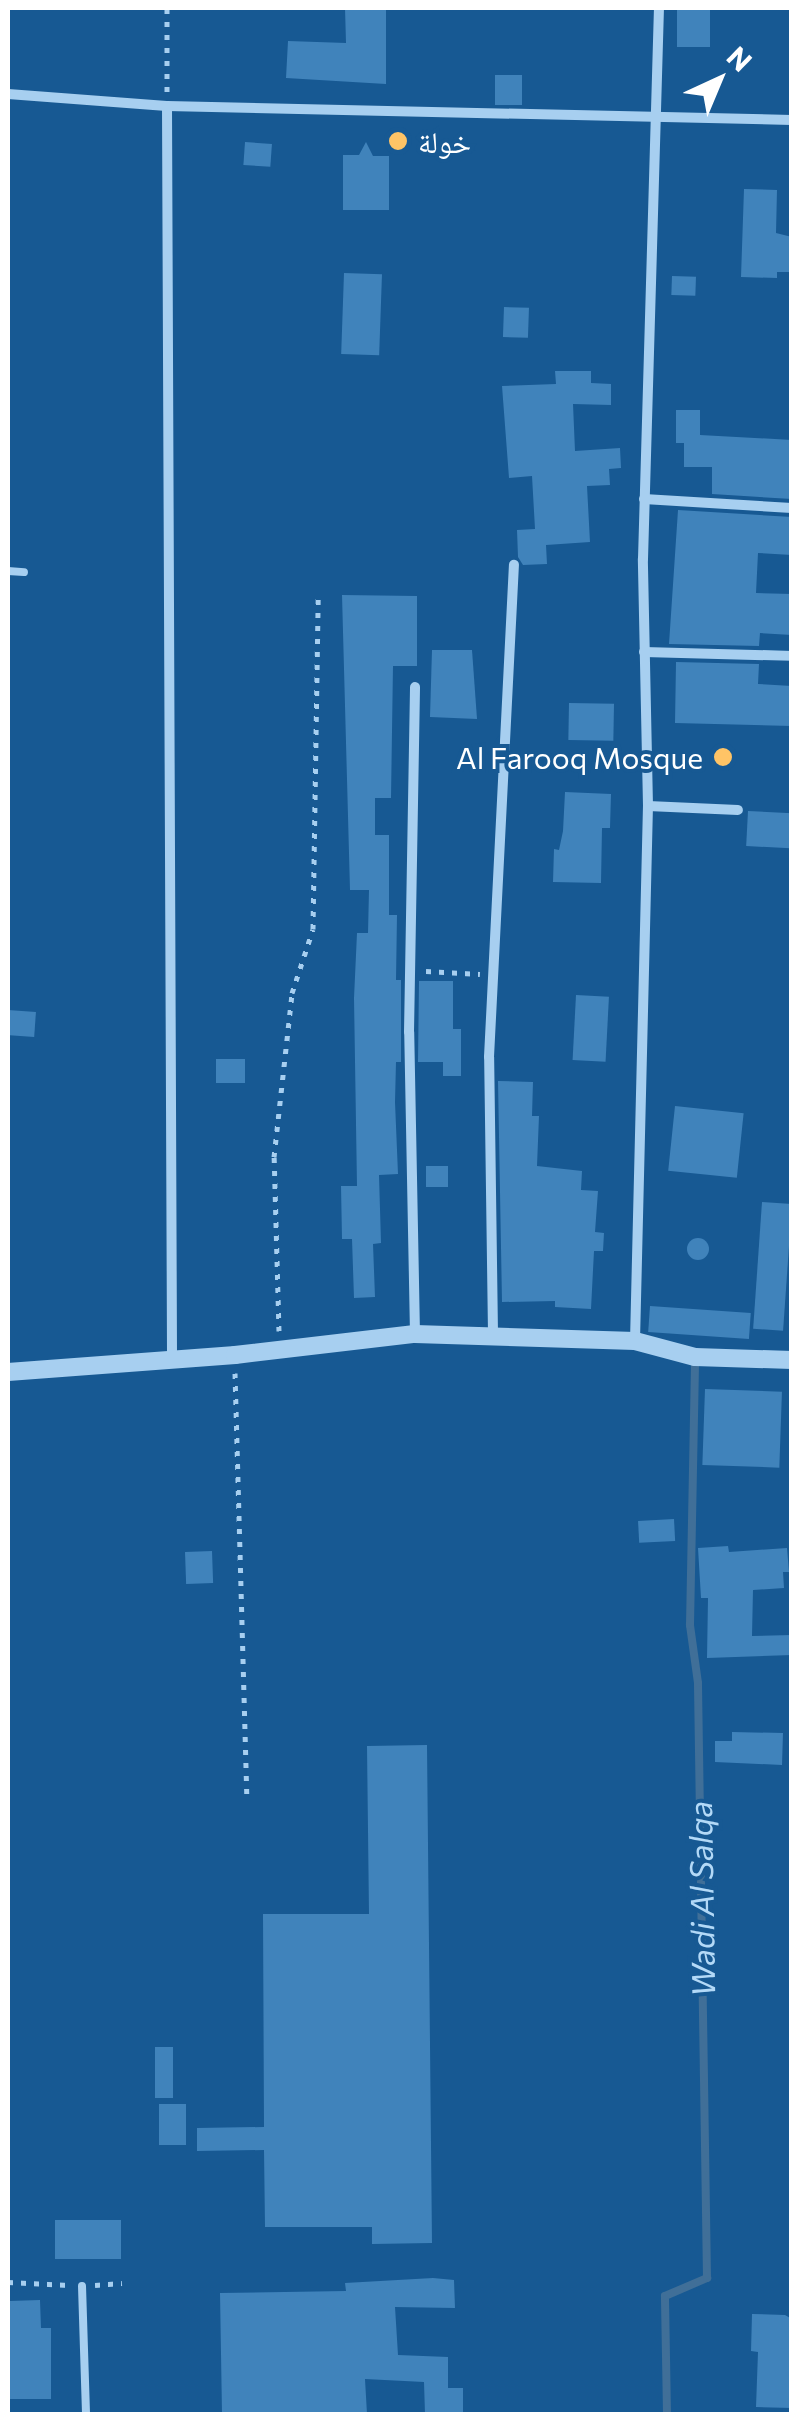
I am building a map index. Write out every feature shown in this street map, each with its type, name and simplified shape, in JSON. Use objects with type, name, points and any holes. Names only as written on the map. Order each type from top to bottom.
[{"type":"street","points":[[635,1340],[648,806],[644,499],[659,8]]},
{"type":"street","points":[[8,94],[168,106],[792,120]]},
{"type":"street","points":[[168,106],[172,1359]]},
{"type":"street","points":[[644,499],[792,508]]},
{"type":"street","points":[[493,1334],[488,1057],[514,565]]},
{"type":"street","points":[[644,652],[792,656]]},
{"type":"street","points":[[415,687],[410,970],[415,1334]]},
{"type":"street","points":[[648,806],[738,810]]},
{"type":"street","points":[[8,1372],[235,1354],[415,1334],[635,1340],[696,1356],[792,1360]]},
{"type":"lane","points":[[8,571],[24,572]]},
{"type":"lane","points":[[82,2286],[86,2414]]},
{"type":"path","points":[[167,8],[168,106]]},
{"type":"path","points":[[280,1349],[274,1158],[292,992],[312,930],[318,598]]},
{"type":"path","points":[[410,970],[493,975]]},
{"type":"path","points":[[235,1354],[248,1800]]},
{"type":"building","points":[[345,8],[386,8],[386,84],[286,78],[288,41],[346,43]]},
{"type":"building","points":[[677,8],[710,8],[710,47],[677,47]]},
{"type":"building","points":[[495,75],[522,75],[522,105],[495,105]]},
{"type":"building","points":[[245,142],[272,144],[270,167],[243,165]]},
{"type":"building","points":[[366,142],[373,156],[389,156],[389,210],[343,210],[343,155],[359,155]]},
{"type":"building","points":[[744,189],[777,190],[776,233],[792,237],[792,272],[777,272],[777,278],[741,277]]},
{"type":"building","points":[[344,273],[382,274],[379,355],[341,354]]},
{"type":"building","points":[[672,276],[696,277],[695,296],[671,295]]},
{"type":"building","points":[[504,307],[529,308],[528,338],[503,337]]},
{"type":"building","points":[[555,371],[591,371],[591,383],[611,384],[611,405],[573,404],[575,451],[620,448],[621,468],[609,469],[610,485],[587,486],[590,542],[546,545],[547,564],[523,565],[518,557],[517,530],[535,529],[532,476],[509,478],[502,386],[556,384]]},
{"type":"building","points":[[676,410],[700,410],[700,435],[792,440],[792,499],[712,494],[712,467],[684,467],[684,443],[676,443]]},
{"type":"building","points":[[678,510],[792,517],[792,555],[758,553],[756,593],[792,594],[792,635],[760,633],[759,646],[669,644]]},
{"type":"building","points":[[342,595],[417,596],[417,666],[393,666],[391,798],[375,798],[375,835],[389,835],[389,915],[397,915],[396,980],[401,980],[401,1062],[396,1062],[395,1102],[398,1174],[379,1175],[381,1243],[373,1244],[375,1297],[354,1298],[352,1239],[342,1239],[341,1186],[357,1186],[354,998],[357,933],[368,933],[369,890],[350,890]]},
{"type":"building","points":[[432,650],[472,650],[477,719],[430,717]]},
{"type":"building","points":[[676,662],[759,664],[758,684],[792,686],[792,726],[675,723]]},
{"type":"building","points":[[569,703],[614,704],[613,741],[568,740]]},
{"type":"building","points":[[565,792],[611,794],[610,828],[602,828],[601,883],[553,882],[554,849],[559,850],[563,831]]},
{"type":"building","points":[[748,811],[792,813],[790,848],[746,846]]},
{"type":"building","points":[[419,981],[453,981],[453,1029],[461,1029],[461,1076],[443,1076],[443,1062],[418,1062]]},
{"type":"building","points":[[576,995],[609,997],[606,1062],[573,1060]]},
{"type":"building","points":[[8,1010],[36,1012],[34,1037],[8,1035]]},
{"type":"building","points":[[216,1059],[245,1059],[245,1083],[216,1083]]},
{"type":"building","points":[[498,1081],[533,1082],[532,1116],[539,1116],[537,1166],[582,1171],[581,1190],[598,1191],[595,1232],[604,1233],[603,1251],[594,1251],[591,1309],[555,1307],[555,1301],[502,1302]]},
{"type":"building","points":[[675,1106],[744,1113],[737,1178],[668,1171]]},
{"type":"building","points":[[426,1166],[448,1166],[448,1187],[426,1187]]},
{"type":"building","points":[[762,1202],[792,1204],[783,1331],[753,1329]]},
{"type":"building","points":[[698,1238],[706,1241],[706,1257],[698,1260],[690,1257],[687,1249],[690,1241]]},
{"type":"building","points":[[650,1306],[751,1313],[749,1339],[648,1332]]},
{"type":"building","points":[[705,1389],[782,1392],[779,1468],[702,1465]]},
{"type":"building","points":[[674,1519],[675,1541],[639,1543],[638,1521]]},
{"type":"building","points":[[728,1546],[729,1552],[787,1548],[789,1572],[783,1572],[784,1588],[753,1590],[752,1636],[792,1635],[792,1655],[707,1658],[708,1598],[701,1598],[698,1548]]},
{"type":"building","points":[[212,1551],[213,1583],[186,1584],[185,1552]]},
{"type":"building","points":[[732,1732],[783,1733],[782,1765],[715,1762],[715,1741],[732,1741]]},
{"type":"building","points":[[427,1745],[432,2243],[372,2244],[372,2227],[265,2227],[264,2150],[197,2151],[197,2128],[264,2127],[263,1914],[369,1914],[367,1746]]},
{"type":"building","points":[[155,2047],[173,2047],[173,2098],[155,2098]]},
{"type":"building","points":[[159,2104],[186,2104],[186,2145],[159,2145]]},
{"type":"building","points":[[55,2220],[121,2220],[121,2259],[55,2259]]},
{"type":"building","points":[[454,2280],[455,2308],[395,2307],[398,2355],[448,2357],[448,2388],[463,2388],[463,2414],[425,2414],[424,2382],[365,2379],[367,2414],[222,2414],[220,2293],[346,2291],[345,2283]]},
{"type":"building","points":[[40,2300],[41,2328],[51,2328],[51,2399],[8,2399],[10,2301]]},
{"type":"building","points":[[752,2314],[785,2315],[792,2319],[792,2408],[756,2407],[758,2352],[751,2351]]},
{"type":"waterway","name":"Wadi Al Salqa","points":[[667,2414],[665,2296],[707,2278],[698,1683],[690,1625],[695,1357]]},
{"type":"place","name":"خولة","points":[[398,141]]},
{"type":"place","name":"Al Farooq Mosque","points":[[723,757]]}]
